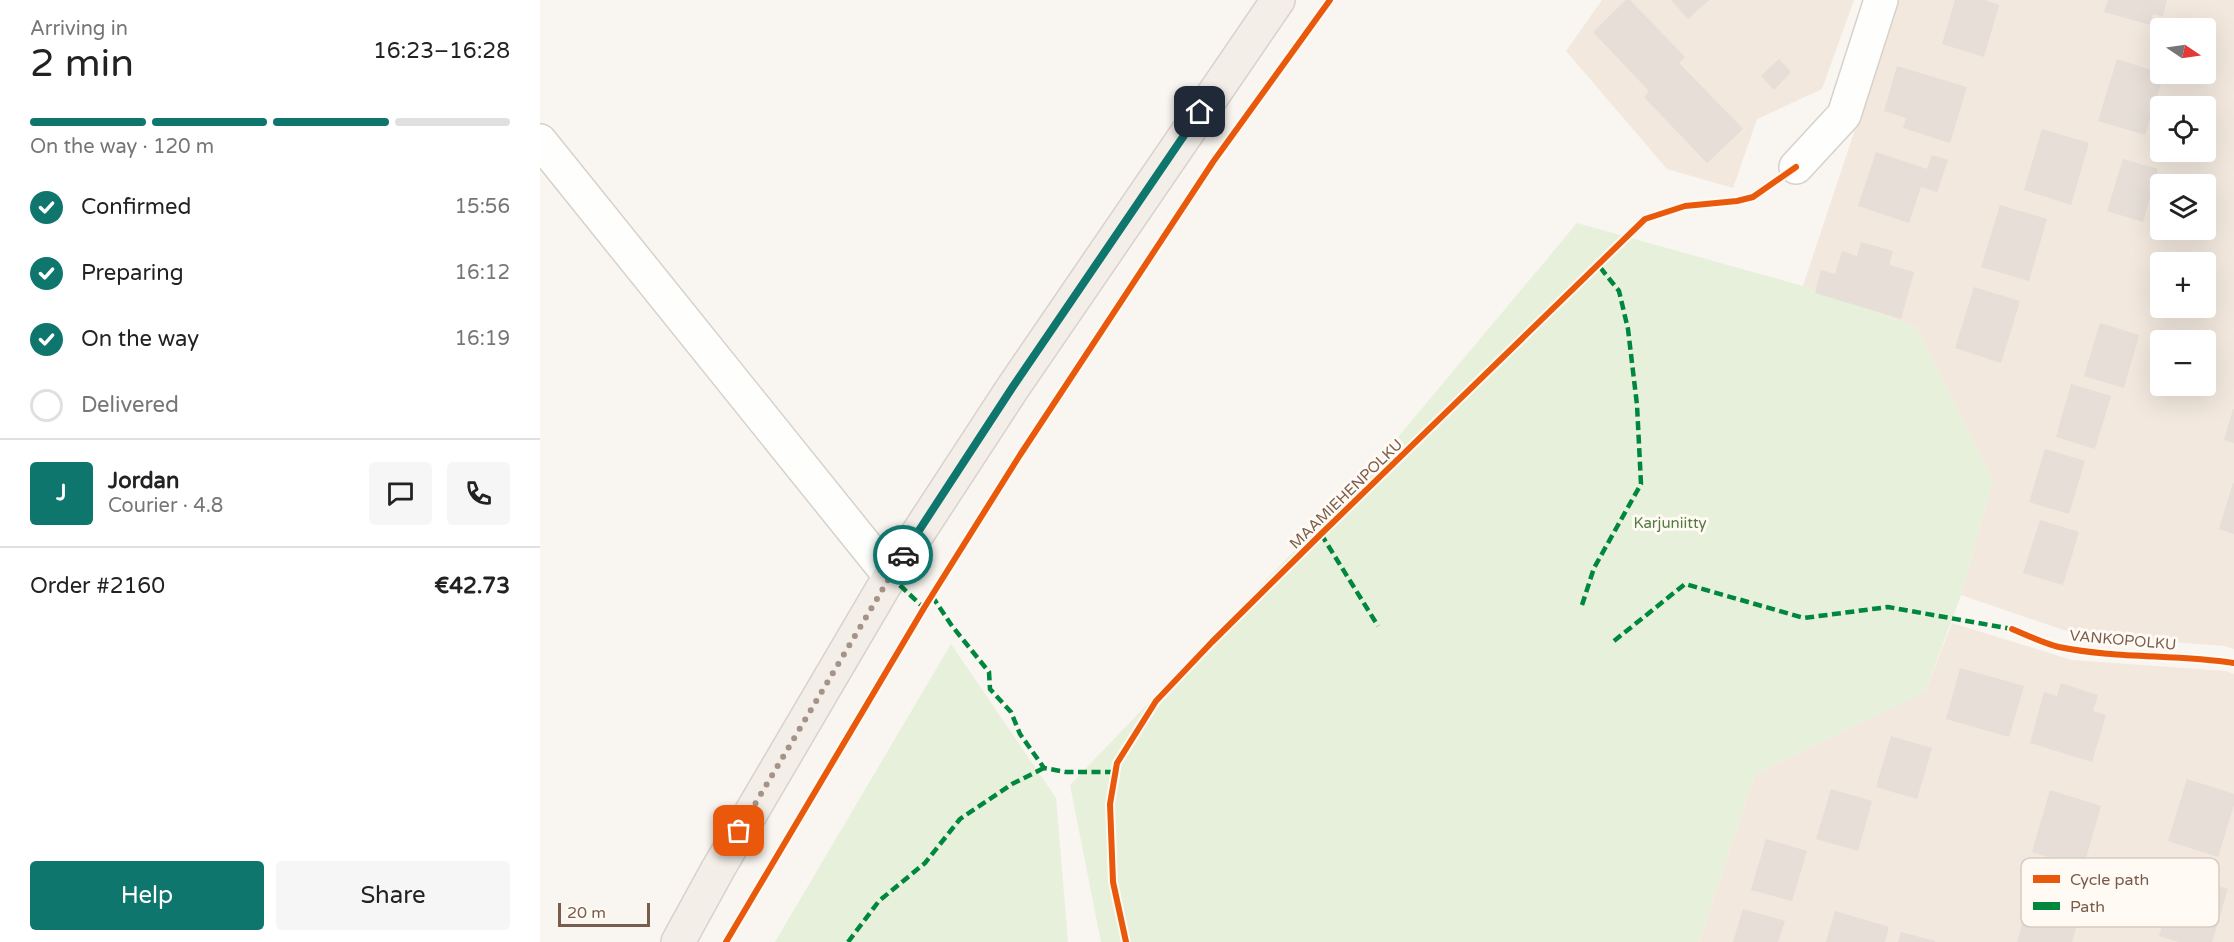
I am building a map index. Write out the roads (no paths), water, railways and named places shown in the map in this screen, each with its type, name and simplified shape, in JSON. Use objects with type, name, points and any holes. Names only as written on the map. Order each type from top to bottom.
[{"type":"main road","points":[[678,942],[718,868],[890,576],[1012,388],[1278,0]]},
{"type":"street","points":[[1796,167],[1844,114],[1881,0]]},
{"type":"street","points":[[540,141],[890,576]]},
{"type":"park label","name":"Karjuniitty","points":[[1670,523]]}]
